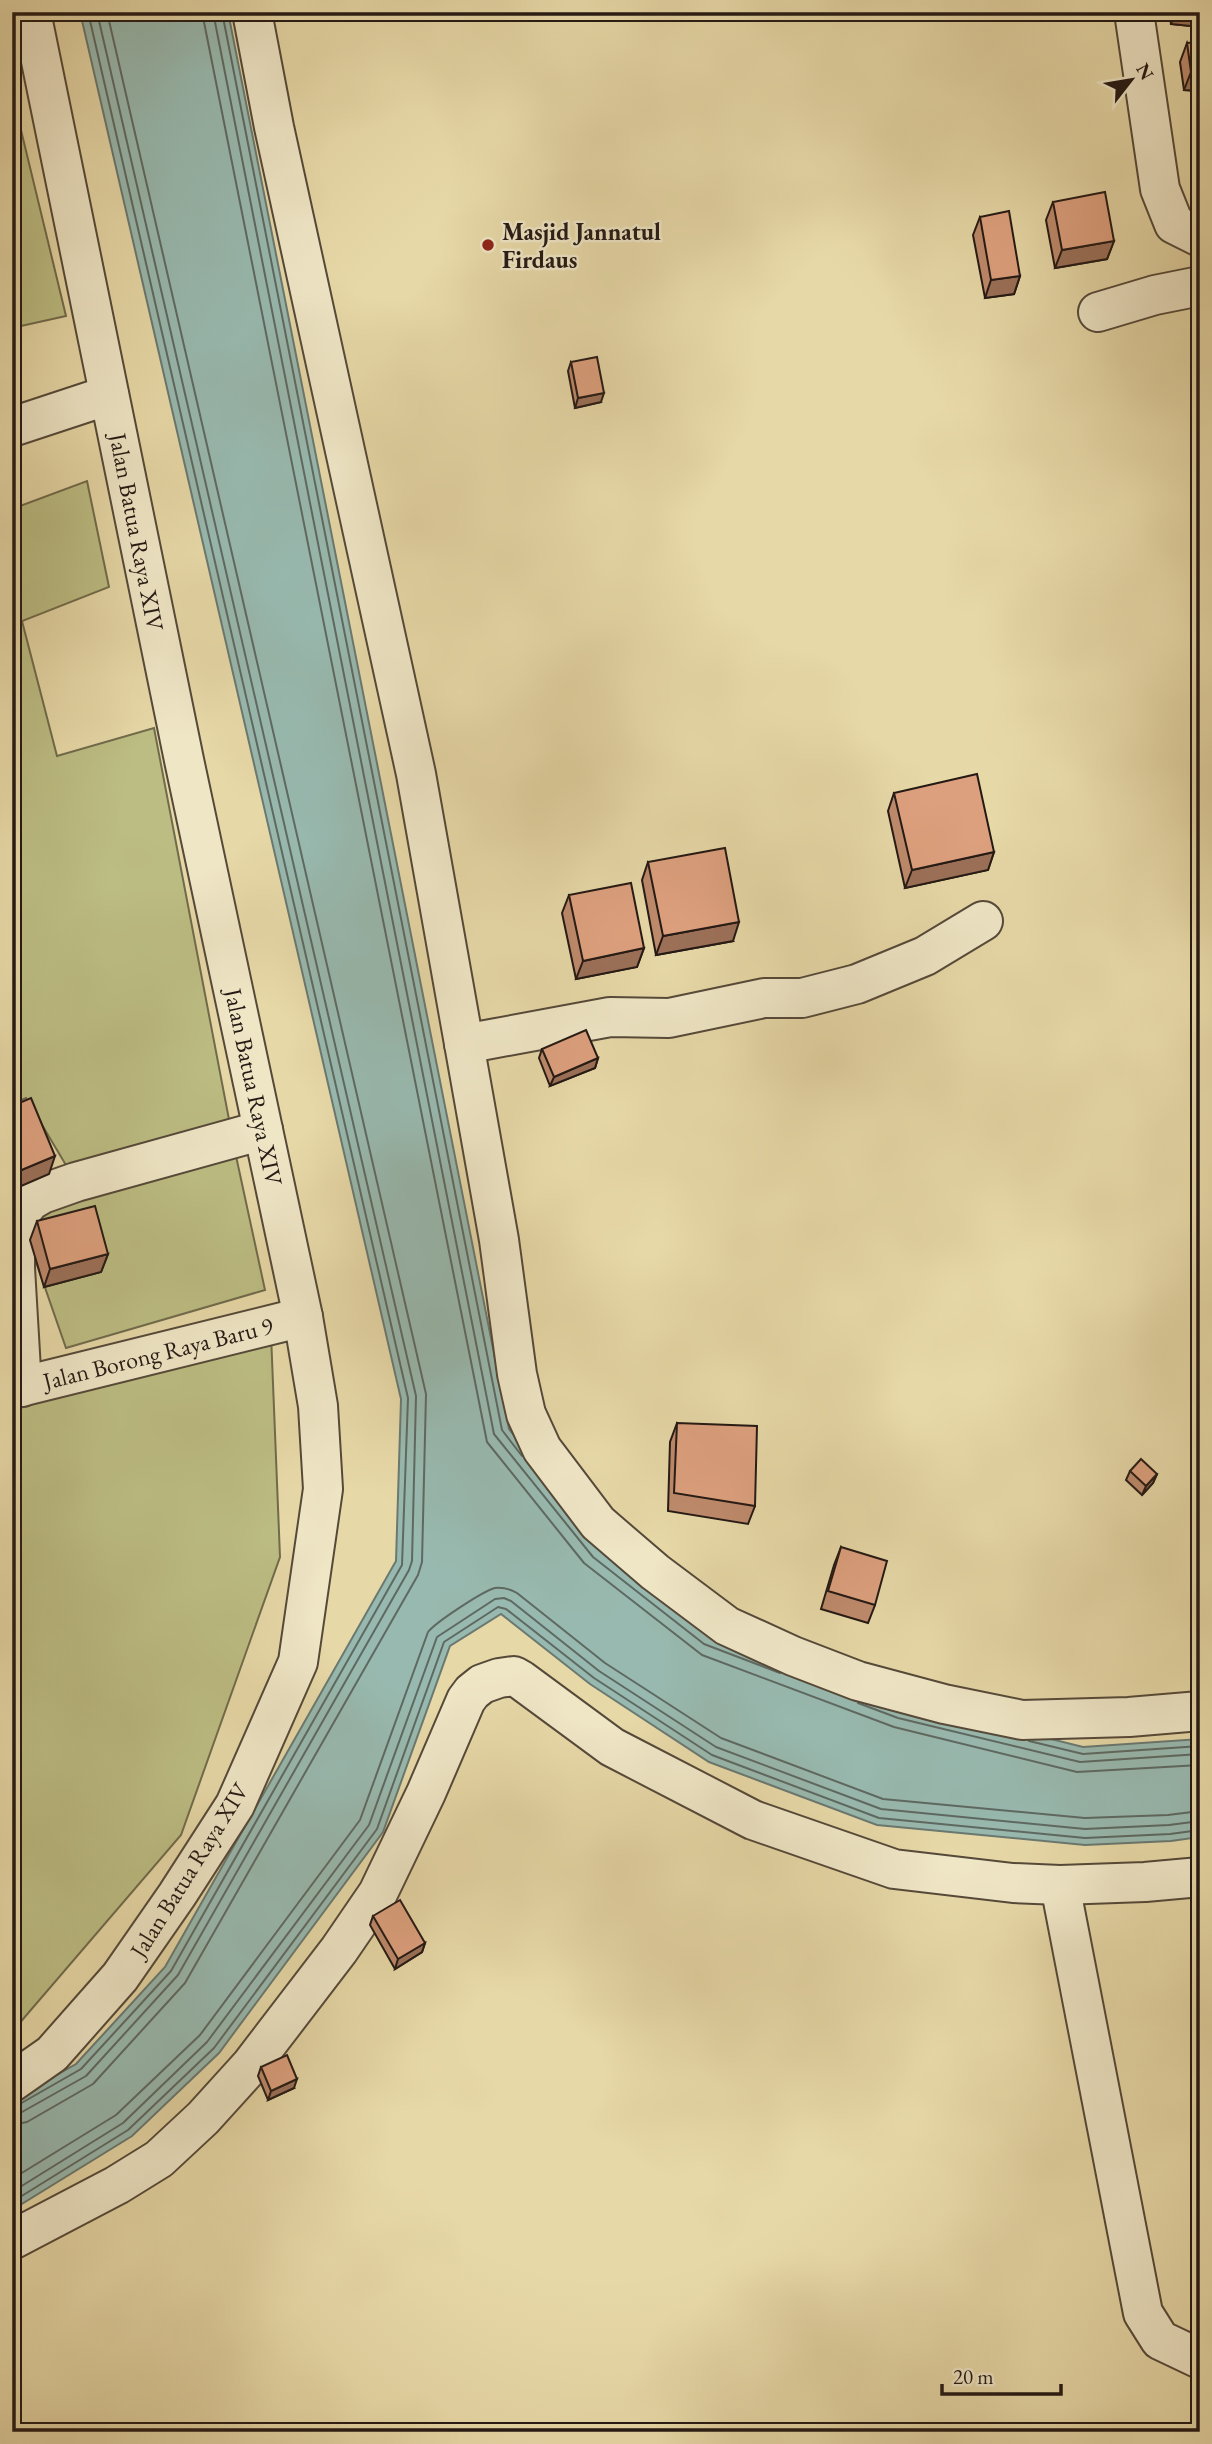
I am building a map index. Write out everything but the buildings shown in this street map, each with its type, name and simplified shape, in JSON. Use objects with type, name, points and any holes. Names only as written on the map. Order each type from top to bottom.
[{"type":"street","name":"Jalan Batua Raya XIV","points":[[12,2082],[52,2054],[120,1977],[235,1805],[298,1662],[323,1489],[318,1406],[303,1317],[184,760],[31,12]]},
{"type":"street","points":[[252,12],[283,167],[416,774],[499,1240],[517,1374],[526,1414],[542,1449],[598,1523],[655,1572],[727,1626],[793,1656],[858,1681],[944,1704],[1022,1720],[1129,1717],[1200,1711]]},
{"type":"street","points":[[1134,12],[1160,189],[1174,224],[1200,237]]},
{"type":"street","points":[[1098,312],[1155,295],[1200,286]]},
{"type":"street","points":[[12,427],[109,395]]},
{"type":"street","points":[[464,1044],[610,1017],[669,1018],[764,998],[802,999],[857,984],[925,956],[983,921]]},
{"type":"street","points":[[17,1388],[15,1235],[19,1215],[30,1201],[76,1182],[263,1130]]},
{"type":"street","name":"Jalan Borong Raya Baru 9","points":[[17,1388],[303,1317]]},
{"type":"street","points":[[12,2240],[117,2185],[159,2159],[203,2118],[251,2064],[339,1950],[378,1893],[426,1793],[466,1700],[482,1684],[499,1678],[514,1676],[521,1679],[612,1747],[753,1820],[894,1869],[1013,1883],[1060,1885],[1200,1877]]},
{"type":"street","points":[[1060,1885],[1143,2313],[1160,2340],[1200,2359]]},
{"type":"green space","points":[[12,93],[66,316],[12,328]]},
{"type":"green space","points":[[87,481],[109,587],[22,621],[57,756],[154,728],[236,1156],[265,1290],[66,1348],[18,1210],[79,1187],[26,1098],[12,1104],[12,509]]},
{"type":"green space","points":[[271,1334],[280,1557],[181,1835],[12,2032],[12,1385]]},
{"type":"water","points":[[80,12],[228,12],[509,1429],[603,1545],[902,1702],[1083,1747],[1200,1739],[1200,1837],[1085,1845],[877,1825],[709,1762],[590,1684],[501,1614],[450,1646],[383,1832],[219,2053],[132,2136],[12,2210],[12,2100],[76,2064],[165,1967],[396,1561],[401,1399]]},
{"type":"place","name":"Masjid Jannatul Firdaus","points":[[488,245]]}]
